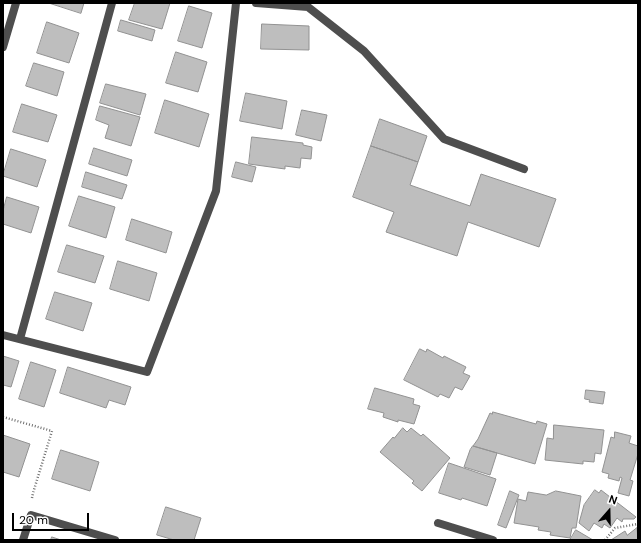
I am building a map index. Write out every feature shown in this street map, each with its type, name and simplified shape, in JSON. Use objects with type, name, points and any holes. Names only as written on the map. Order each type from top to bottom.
[{"type":"street","points":[[3,47],[16,3]]},
{"type":"street","points":[[20,339],[112,3]]},
{"type":"street","points":[[3,335],[147,372],[216,191],[236,3]]},
{"type":"street","points":[[256,3],[308,8],[364,51],[444,138],[524,169]]},
{"type":"street","points":[[23,540],[31,515],[115,540]]},
{"type":"street","points":[[438,523],[493,540]]},
{"type":"path","points":[[3,417],[52,430],[33,493]]},
{"type":"path","points":[[605,540],[615,528],[638,524]]},
{"type":"building","points":[[49,3],[84,3],[81,13]]},
{"type":"building","points":[[135,3],[170,3],[162,29],[129,20]]},
{"type":"building","points":[[189,6],[212,13],[202,48],[178,41]]},
{"type":"building","points":[[121,20],[155,30],[152,41],[118,31]]},
{"type":"building","points":[[47,22],[79,33],[69,63],[37,53]]},
{"type":"building","points":[[262,24],[309,26],[309,50],[261,49]]},
{"type":"building","points":[[176,52],[207,62],[198,92],[166,83]]},
{"type":"building","points":[[34,63],[64,72],[57,96],[26,86]]},
{"type":"building","points":[[106,84],[146,94],[140,115],[100,103]]},
{"type":"building","points":[[246,93],[287,101],[282,129],[240,121]]},
{"type":"building","points":[[165,100],[209,114],[199,147],[155,133]]},
{"type":"building","points":[[22,104],[57,115],[48,142],[13,132]]},
{"type":"building","points":[[100,106],[140,117],[131,146],[105,138],[109,125],[96,120]]},
{"type":"building","points":[[302,110],[327,115],[321,141],[296,135]]},
{"type":"building","points":[[380,119],[427,136],[418,162],[371,146]]},
{"type":"building","points":[[252,137],[303,143],[303,145],[312,147],[311,159],[301,158],[300,168],[285,166],[285,169],[249,164]]},
{"type":"building","points":[[371,146],[418,162],[410,185],[470,206],[481,174],[556,199],[539,247],[468,222],[457,256],[386,232],[394,212],[353,197]]},
{"type":"building","points":[[94,148],[132,160],[127,176],[89,164]]},
{"type":"building","points":[[11,149],[46,160],[37,187],[3,176]]},
{"type":"building","points":[[236,162],[256,167],[252,182],[232,177]]},
{"type":"building","points":[[86,172],[127,185],[122,199],[82,187]]},
{"type":"building","points":[[79,196],[115,207],[106,238],[69,226]]},
{"type":"building","points":[[7,197],[39,207],[31,233],[3,224],[3,211]]},
{"type":"building","points":[[132,219],[172,232],[166,253],[126,240]]},
{"type":"building","points":[[67,245],[104,256],[95,283],[58,272]]},
{"type":"building","points":[[118,261],[157,273],[149,301],[110,289]]},
{"type":"building","points":[[55,292],[92,303],[83,331],[46,319]]},
{"type":"building","points":[[420,349],[426,352],[427,349],[443,358],[444,356],[466,367],[463,373],[470,376],[462,390],[455,387],[449,398],[440,394],[438,397],[404,380]]},
{"type":"building","points":[[3,356],[19,361],[11,387],[3,385]]},
{"type":"building","points":[[31,362],[56,370],[44,407],[19,399]]},
{"type":"building","points":[[68,367],[131,387],[125,405],[109,400],[106,408],[60,393]]},
{"type":"building","points":[[375,388],[414,399],[413,404],[420,406],[414,424],[398,420],[398,422],[383,417],[384,413],[368,409]]},
{"type":"building","points":[[586,390],[605,392],[603,404],[589,402],[590,400],[585,399]]},
{"type":"building","points":[[493,412],[536,424],[537,421],[547,424],[535,464],[473,446],[478,439],[490,413],[492,414]]},
{"type":"building","points":[[554,425],[604,430],[601,454],[595,453],[594,462],[583,461],[583,464],[545,460],[547,438],[553,439]]},
{"type":"building","points":[[403,428],[407,432],[411,428],[421,436],[423,434],[450,458],[422,491],[412,483],[414,481],[380,452]]},
{"type":"building","points":[[615,432],[631,436],[629,443],[638,446],[638,454],[630,480],[633,481],[629,496],[618,493],[622,478],[620,477],[619,481],[608,478],[609,474],[602,472],[611,437],[614,438]]},
{"type":"building","points":[[3,435],[30,444],[19,477],[3,472]]},
{"type":"building","points":[[473,446],[497,453],[490,475],[464,467]]},
{"type":"building","points":[[61,450],[99,462],[90,491],[52,479]]},
{"type":"building","points":[[449,463],[496,479],[487,506],[439,493]]},
{"type":"building","points":[[595,490],[599,493],[601,490],[636,517],[634,519],[623,519],[622,522],[617,518],[610,528],[604,524],[602,528],[594,523],[589,531],[579,523],[584,505]]},
{"type":"building","points":[[510,491],[519,495],[506,528],[498,525]]},
{"type":"building","points":[[556,491],[581,496],[576,528],[572,528],[570,538],[550,535],[551,532],[538,530],[539,527],[514,523],[518,499],[526,501],[528,492],[546,495]]},
{"type":"building","points":[[166,507],[201,518],[194,540],[174,540],[157,535]]},
{"type":"building","points":[[637,528],[638,540],[611,540],[625,531],[627,535]]},
{"type":"building","points":[[576,530],[593,540],[570,540]]},
{"type":"building","points":[[52,537],[61,540],[51,540]]}]
